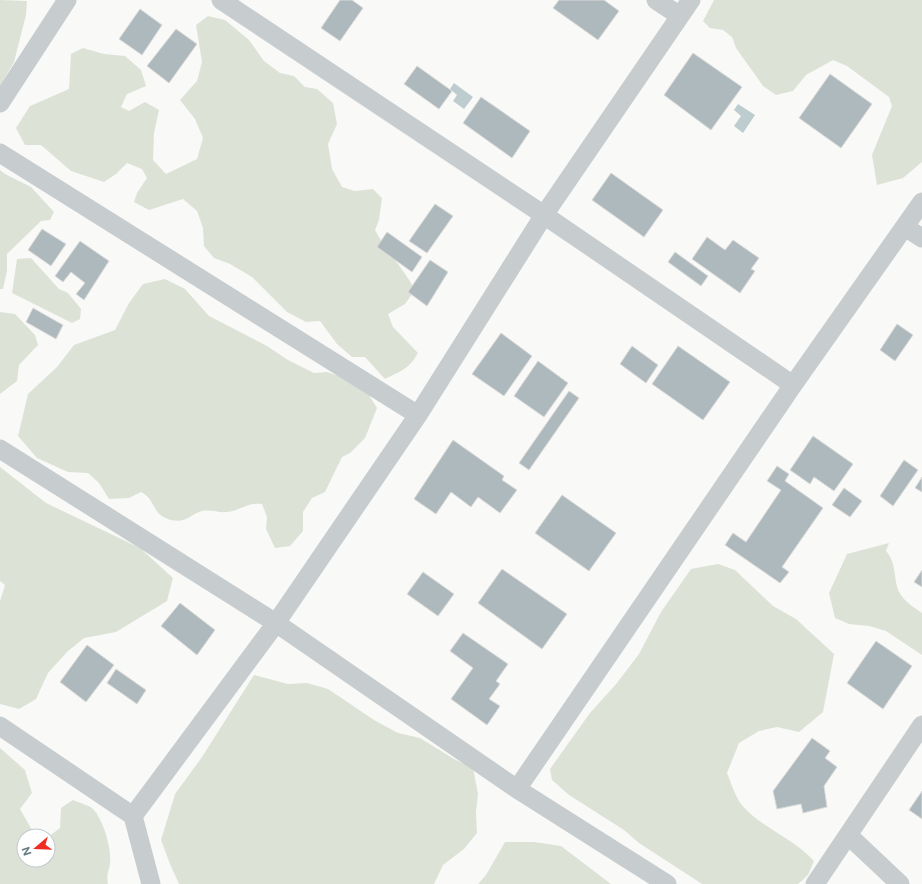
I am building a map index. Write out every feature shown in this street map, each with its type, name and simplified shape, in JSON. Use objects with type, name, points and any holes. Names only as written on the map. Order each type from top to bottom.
[{"type":"street","points":[[0,103],[67,0]]},
{"type":"street","points":[[221,0],[544,215],[793,385]]},
{"type":"street","points":[[656,0],[680,16]]},
{"type":"street","points":[[133,816],[276,623],[418,415],[544,215],[691,0]]},
{"type":"street","points":[[0,153],[418,415]]},
{"type":"street","points":[[517,789],[793,385],[922,202]]},
{"type":"street","points":[[905,227],[922,238]]},
{"type":"street","points":[[0,449],[276,623],[517,789],[666,884]]},
{"type":"street","points":[[815,884],[922,725]]},
{"type":"street","points":[[0,726],[133,816],[150,884]]},
{"type":"street","points":[[848,835],[900,884]]},
{"type":"shaded area","points":[[0,0],[27,1],[26,15],[14,62],[0,86]]},
{"type":"shaded area","points":[[714,0],[922,0],[922,162],[903,178],[877,185],[872,155],[892,106],[889,97],[847,66],[833,60],[806,75],[793,91],[776,95],[763,86],[736,48],[732,37],[723,30],[710,28],[703,21]]},
{"type":"shaded area","points":[[208,16],[225,20],[249,40],[264,61],[280,73],[294,76],[305,87],[317,89],[333,103],[337,124],[328,144],[332,169],[342,187],[355,191],[373,189],[382,198],[379,220],[375,230],[415,290],[405,304],[388,314],[393,327],[418,353],[408,366],[385,379],[365,357],[352,357],[337,344],[320,321],[306,322],[287,312],[252,277],[230,264],[214,258],[204,246],[203,228],[197,211],[183,199],[149,210],[134,202],[137,193],[147,178],[142,169],[127,163],[116,174],[104,182],[71,171],[41,145],[25,145],[16,128],[30,106],[69,89],[71,54],[83,48],[104,54],[125,56],[141,70],[146,86],[127,94],[121,107],[129,111],[145,102],[159,110],[154,133],[153,160],[166,174],[197,159],[203,138],[195,119],[180,100],[197,81],[202,62],[196,25]]},
{"type":"shaded area","points":[[454,83],[473,97],[464,109],[453,101],[457,95],[450,89]]},
{"type":"shaded area","points":[[738,104],[755,115],[743,133],[734,126],[741,116],[734,110]]},
{"type":"shaded area","points":[[0,170],[31,187],[54,212],[50,220],[41,221],[7,254],[7,271],[3,289],[0,289]]},
{"type":"shaded area","points":[[31,258],[59,289],[68,293],[81,309],[80,319],[72,323],[12,293],[17,259]]},
{"type":"shaded area","points":[[165,279],[185,289],[209,316],[267,346],[288,360],[314,373],[327,372],[354,381],[369,395],[377,408],[365,438],[350,453],[342,457],[325,492],[312,498],[303,512],[303,531],[290,546],[275,548],[266,529],[267,517],[262,504],[252,504],[227,512],[203,511],[180,521],[171,520],[160,514],[146,495],[141,492],[129,498],[109,499],[99,483],[88,473],[68,472],[37,458],[18,436],[28,394],[57,367],[74,345],[115,330],[129,303],[143,284]]},
{"type":"shaded area","points":[[0,312],[15,314],[35,335],[38,345],[19,365],[17,381],[0,394]]},
{"type":"shaded area","points":[[0,467],[46,503],[140,548],[173,578],[167,601],[116,632],[84,638],[67,652],[48,673],[36,699],[19,709],[0,704],[0,601],[5,585],[0,581]]},
{"type":"shaded area","points":[[889,543],[886,551],[892,560],[899,592],[901,596],[922,613],[922,655],[886,631],[869,626],[849,624],[835,618],[829,593],[847,554]]},
{"type":"shaded area","points":[[718,564],[735,570],[773,606],[796,619],[834,654],[823,712],[799,732],[777,727],[759,731],[739,743],[727,773],[741,804],[758,820],[797,846],[814,861],[808,875],[798,884],[702,884],[639,843],[624,830],[569,795],[552,780],[550,769],[590,713],[617,683],[639,654],[661,612],[691,569]]},
{"type":"shaded area","points":[[254,675],[288,684],[307,683],[328,689],[374,720],[398,733],[420,738],[454,759],[473,768],[478,794],[476,812],[477,833],[464,849],[443,865],[434,884],[179,884],[161,840],[175,794],[202,757]]},
{"type":"shaded area","points":[[0,748],[25,770],[32,793],[20,809],[31,828],[16,828],[16,868],[56,868],[56,831],[60,828],[61,808],[73,800],[93,809],[97,814],[103,827],[110,850],[110,866],[107,875],[108,884],[0,884]]},
{"type":"shaded area","points":[[505,842],[534,842],[561,846],[611,884],[478,884],[486,875]]},
{"type":"building","points":[[340,0],[352,0],[363,8],[340,41],[321,28]]},
{"type":"building","points":[[559,0],[604,0],[619,11],[598,40],[553,8]]},
{"type":"building","points":[[140,9],[162,25],[142,55],[119,39]]},
{"type":"building","points":[[176,29],[197,44],[169,83],[147,66]]},
{"type":"building","points":[[693,53],[742,87],[711,130],[664,95]]},
{"type":"building","points":[[417,66],[452,91],[439,109],[404,84]]},
{"type":"building","points":[[830,74],[872,104],[841,148],[799,118]]},
{"type":"building","points":[[481,97],[530,131],[512,158],[463,123]]},
{"type":"building","points":[[611,173],[663,210],[644,237],[592,200]]},
{"type":"building","points":[[435,204],[453,216],[427,253],[409,241]]},
{"type":"building","points":[[42,229],[66,244],[51,266],[28,250]]},
{"type":"building","points":[[387,232],[422,257],[412,272],[377,247]]},
{"type":"building","points":[[707,237],[725,250],[733,240],[759,258],[751,269],[755,271],[740,293],[692,259]]},
{"type":"building","points":[[80,241],[109,261],[84,300],[76,294],[85,283],[71,272],[63,282],[55,276]]},
{"type":"building","points":[[675,252],[708,276],[701,286],[668,262]]},
{"type":"building","points":[[430,260],[448,272],[427,306],[408,292]]},
{"type":"building","points":[[33,308],[63,325],[56,339],[26,322]]},
{"type":"building","points":[[897,324],[913,335],[895,361],[880,350]]},
{"type":"building","points":[[501,333],[532,356],[504,396],[472,374]]},
{"type":"building","points":[[632,346],[658,365],[646,383],[620,364]]},
{"type":"building","points":[[678,346],[730,382],[703,420],[652,384]]},
{"type":"building","points":[[538,361],[568,383],[544,417],[514,396]]},
{"type":"building","points":[[569,391],[579,398],[529,470],[519,463]]},
{"type":"building","points":[[813,436],[853,464],[834,491],[814,477],[810,484],[790,470]]},
{"type":"building","points":[[453,440],[504,476],[502,480],[517,490],[500,513],[478,497],[471,507],[451,492],[436,514],[414,499]]},
{"type":"building","points":[[904,460],[918,470],[893,506],[880,496]]},
{"type":"building","points":[[777,466],[789,474],[785,481],[823,508],[782,567],[789,572],[780,583],[725,545],[733,533],[746,542],[781,490],[767,481]]},
{"type":"building","points":[[922,477],[922,492],[915,488]]},
{"type":"building","points":[[844,488],[862,501],[850,517],[832,505]]},
{"type":"building","points":[[562,495],[616,533],[589,571],[535,533]]},
{"type":"building","points":[[502,569],[567,614],[542,649],[478,603]]},
{"type":"building","points":[[922,570],[922,587],[914,582]]},
{"type":"building","points":[[423,572],[454,594],[438,616],[407,594]]},
{"type":"building","points":[[180,603],[215,630],[197,655],[161,626]]},
{"type":"building","points":[[463,633],[508,664],[496,681],[500,684],[489,699],[500,706],[487,725],[451,699],[473,668],[450,651]]},
{"type":"building","points":[[876,641],[912,666],[883,709],[847,683]]},
{"type":"building","points":[[87,645],[114,665],[86,702],[60,682]]},
{"type":"building","points":[[116,669],[146,690],[137,704],[107,683]]},
{"type":"building","points":[[812,738],[830,751],[825,758],[837,767],[824,786],[827,807],[803,813],[801,804],[777,809],[773,791]]},
{"type":"building","points":[[922,791],[922,819],[909,810]]}]
